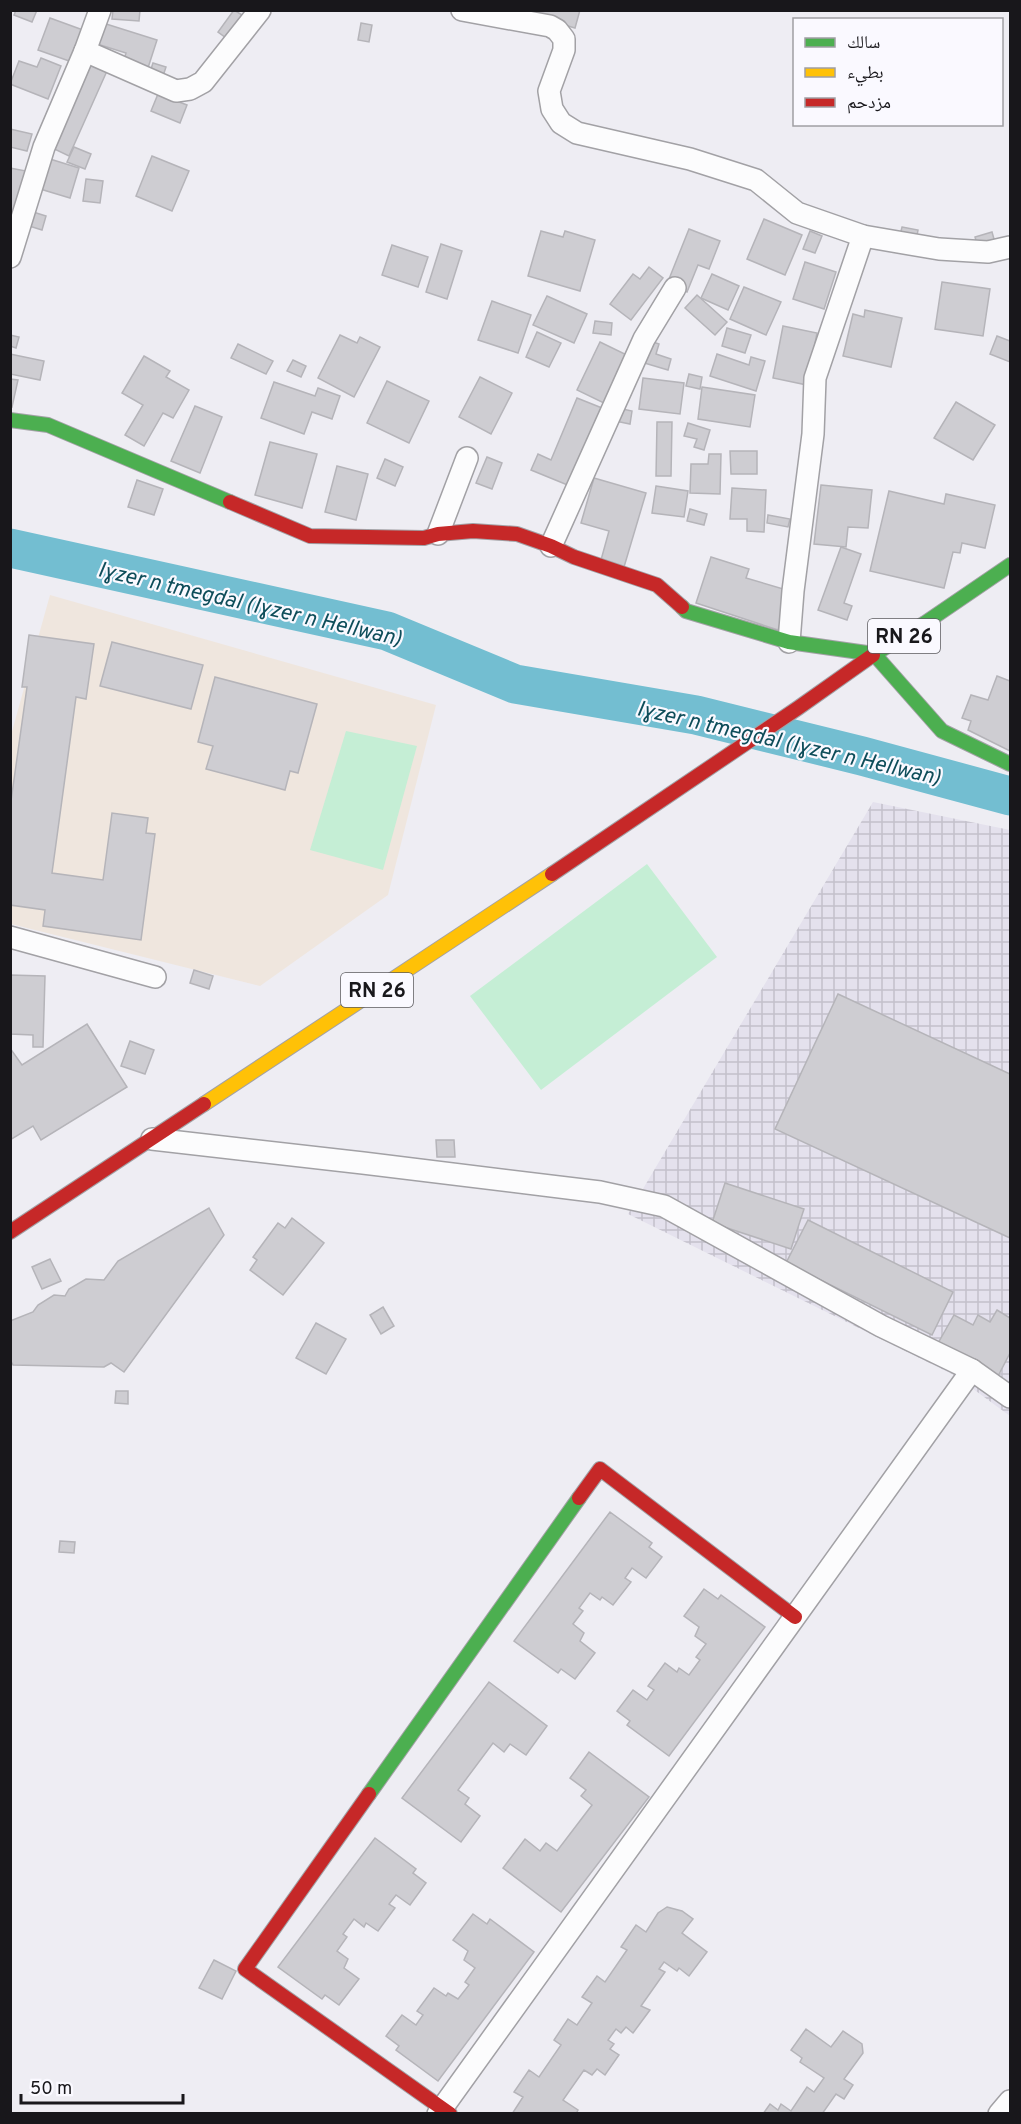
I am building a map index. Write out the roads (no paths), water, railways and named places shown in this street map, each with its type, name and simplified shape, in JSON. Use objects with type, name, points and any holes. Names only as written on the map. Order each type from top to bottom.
[{"type":"street","points":[[10,257],[44,147],[100,10]]},
{"type":"street","points":[[85,51],[176,91],[189,89],[203,82],[260,10]]},
{"type":"street","points":[[462,10],[550,26],[557,30],[564,39],[564,50],[549,91],[552,109],[561,123],[577,133],[690,159],[756,180],[798,213],[863,236],[939,249],[988,252],[1011,247]]},
{"type":"street","points":[[789,642],[793,591],[813,434],[815,378],[863,236]]},
{"type":"street","points":[[552,546],[644,339],[675,288]]},
{"type":"street","points":[[10,420],[48,425],[310,536],[424,538],[438,534],[473,531],[517,534],[552,546],[574,557],[657,585],[686,611],[789,642],[874,654],[942,731],[1011,764]]},
{"type":"street","points":[[438,534],[467,458]]},
{"type":"street","name":"RN 26","points":[[10,1232],[525,892],[874,654],[926,623],[1011,565]]},
{"type":"street","points":[[10,937],[155,977]]},
{"type":"street","points":[[152,1139],[363,1162],[600,1192],[664,1206],[881,1326],[972,1370],[1011,1397]]},
{"type":"street","points":[[795,1617],[600,1469],[245,1970],[443,2111],[972,1370]]},
{"type":"street","points":[[999,2114],[1011,2101]]},
{"type":"waterway","name":"Iɣzer n tmegdal (Iɣzer n Hellwan)","points":[[10,548],[387,631],[515,684],[696,715],[1010,796]]}]
